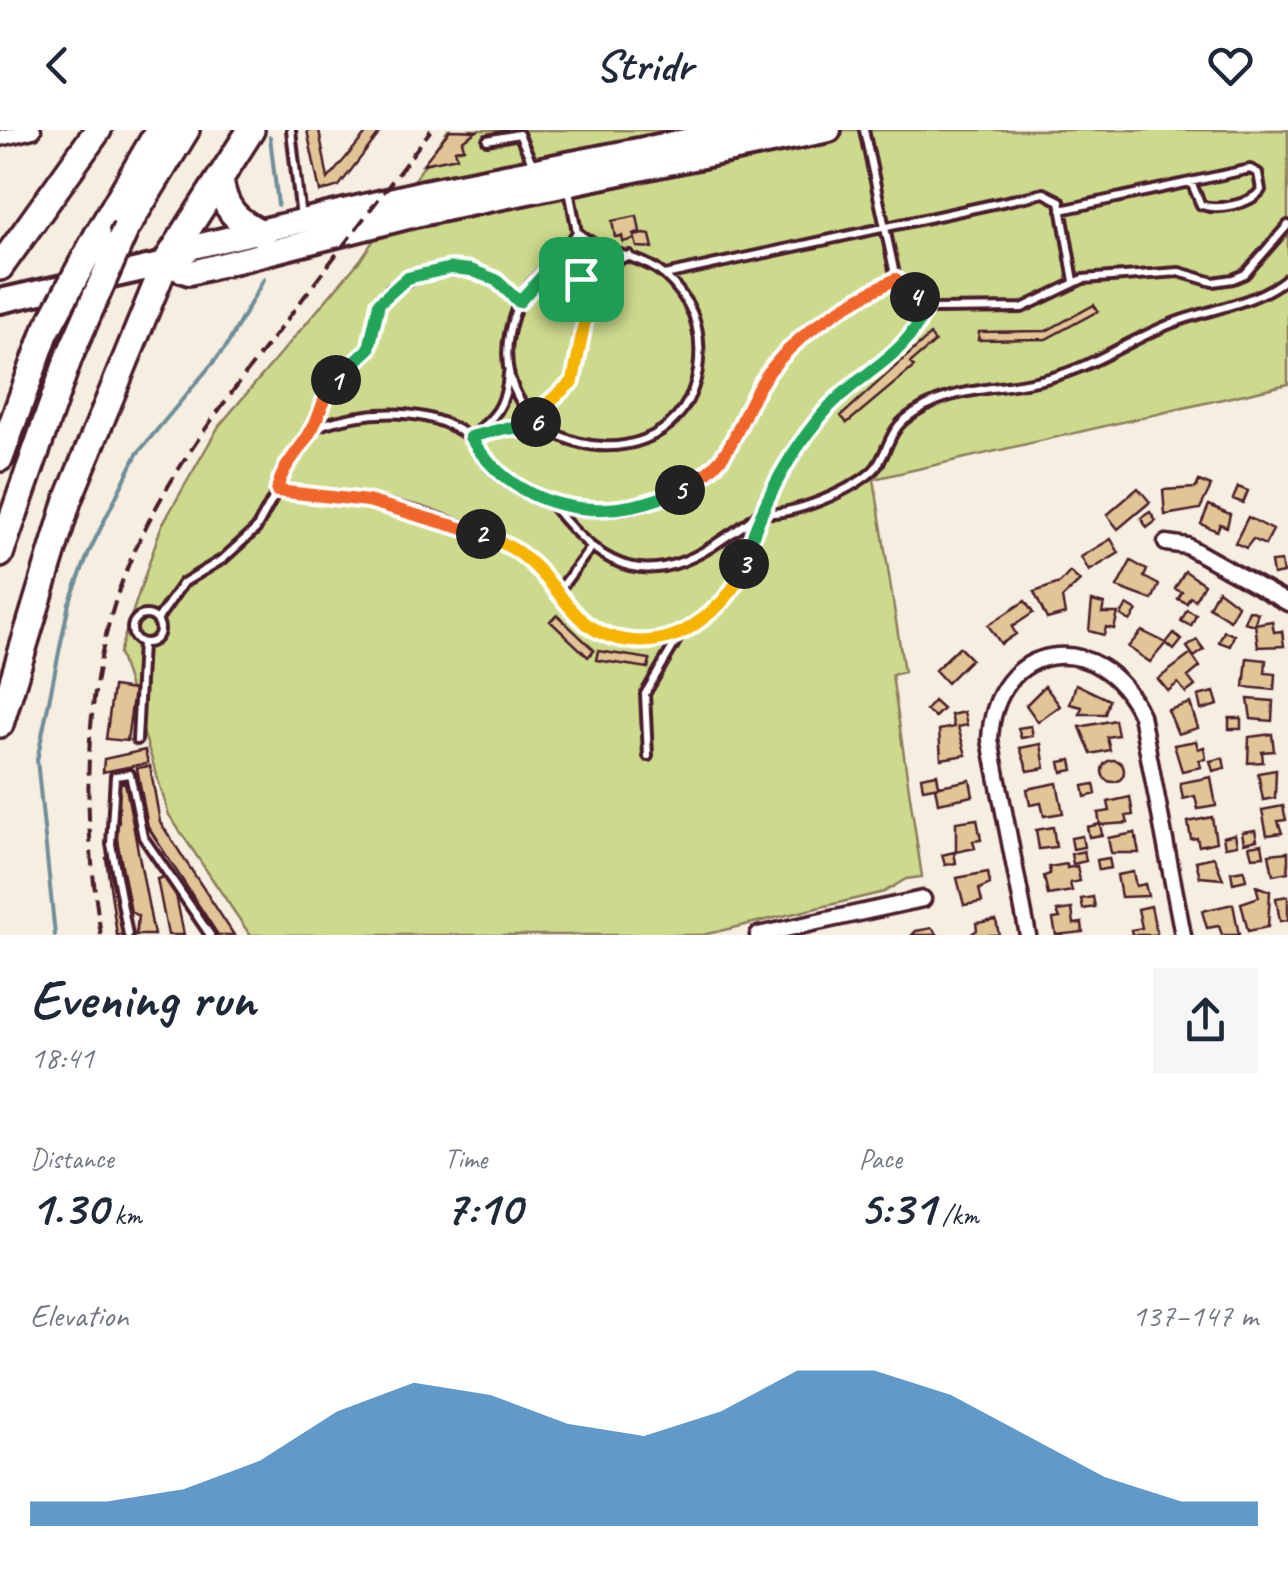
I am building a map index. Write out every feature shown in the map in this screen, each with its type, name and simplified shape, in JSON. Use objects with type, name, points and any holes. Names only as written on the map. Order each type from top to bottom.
[{"type":"highway","points":[[0,268],[98,130]]},
{"type":"highway","points":[[0,458],[46,331],[159,130]]},
{"type":"highway","points":[[0,554],[68,356],[126,228],[186,130]]},
{"type":"highway","points":[[0,724],[68,500],[166,264],[251,130]]},
{"type":"highway","points":[[220,180],[228,210],[242,224],[263,234]]},
{"type":"main road","points":[[0,301],[166,264],[193,247],[535,170],[740,130]]},
{"type":"main road","points":[[166,264],[188,274],[415,215],[829,130]]},
{"type":"street","points":[[0,138],[33,130]]},
{"type":"street","points":[[1166,544],[1188,546],[1288,603]]},
{"type":"street","points":[[1028,935],[990,740],[991,718],[1002,688],[1024,668],[1055,656],[1099,662],[1130,689],[1141,715],[1183,935]]},
{"type":"street","points":[[758,935],[923,900]]},
{"type":"lane","points":[[290,130],[302,224]]},
{"type":"lane","points":[[864,130],[896,279],[926,305],[950,311],[1022,308],[1074,281],[1178,272],[1212,282],[1233,279],[1244,274],[1288,225]]},
{"type":"lane","points":[[487,140],[518,132],[535,170]]},
{"type":"lane","points":[[1061,210],[1192,182],[1250,170],[1258,174],[1262,190],[1249,200],[1210,208],[1201,205],[1192,182]]},
{"type":"lane","points":[[470,437],[506,428],[550,433],[588,447],[610,446],[650,434],[673,421],[696,384],[700,342],[688,305],[656,265],[591,243],[577,232],[568,184]]},
{"type":"lane","points":[[665,276],[1044,192],[1060,201],[1074,281]]},
{"type":"lane","points":[[550,433],[532,417],[513,386],[506,350],[519,302],[577,232]]},
{"type":"lane","points":[[581,279],[632,254]]},
{"type":"lane","points":[[532,417],[573,381],[590,294],[581,279],[553,264]]},
{"type":"lane","points":[[142,643],[158,637],[158,620],[183,583],[244,543],[277,491],[280,473],[314,426],[324,394],[369,349],[379,303],[407,278],[451,268],[471,270],[496,280],[519,302]]},
{"type":"lane","points":[[314,426],[347,416],[405,414],[470,437],[502,477],[554,506],[590,549],[613,562],[634,567],[675,564],[701,555],[759,512],[793,510],[866,477],[904,420],[954,393],[1073,372],[1182,318],[1256,297],[1288,277]]},
{"type":"lane","points":[[554,506],[621,509],[668,496],[702,477],[732,447],[754,393],[777,363],[838,310],[896,279]]},
{"type":"lane","points":[[648,756],[645,694],[681,633],[730,595],[740,576],[759,512],[776,480],[828,408],[915,334],[926,305]]},
{"type":"lane","points":[[470,437],[504,402],[508,368]]},
{"type":"lane","points":[[277,491],[368,501],[473,530],[511,546],[596,634],[643,642],[681,633]]},
{"type":"lane","points":[[558,592],[590,549]]},
{"type":"lane","points":[[137,740],[142,643],[132,632],[136,619],[149,615],[158,620]]},
{"type":"lane","points":[[128,935],[111,820],[115,776],[130,774],[143,837],[210,935]]},
{"type":"green space","points":[[448,130],[1288,130],[1288,384],[874,479],[904,672],[892,675],[922,877],[906,879],[884,892],[703,935],[250,935],[169,815],[119,653],[161,527],[219,426],[361,259]]},
{"type":"building","points":[[307,130],[319,130],[328,179],[369,130],[382,130],[339,186],[320,192]]},
{"type":"building","points":[[450,130],[477,131],[462,141],[464,148],[455,150],[457,157],[423,164]]},
{"type":"building","points":[[637,216],[640,232],[633,234],[635,239],[623,242],[622,236],[615,237],[612,221]]},
{"type":"building","points":[[650,235],[653,248],[637,247],[634,236]]},
{"type":"building","points":[[1094,305],[1098,311],[1046,339],[978,340],[979,332],[1046,331]]},
{"type":"building","points":[[930,335],[935,342],[910,363],[914,367],[847,423],[841,416]]},
{"type":"building","points":[[1199,481],[1211,486],[1200,509],[1165,515],[1163,490],[1196,488]]},
{"type":"building","points":[[1238,487],[1248,491],[1243,503],[1233,499]]},
{"type":"building","points":[[1138,488],[1150,502],[1118,529],[1107,515]]},
{"type":"building","points":[[1209,505],[1230,514],[1227,527],[1220,524],[1217,531],[1201,524]]},
{"type":"building","points":[[1150,512],[1156,521],[1147,528],[1141,518]]},
{"type":"building","points":[[1248,517],[1273,530],[1265,545],[1253,539],[1246,548],[1235,543]]},
{"type":"building","points":[[1111,539],[1119,553],[1089,571],[1081,557]]},
{"type":"building","points":[[1131,561],[1147,570],[1144,577],[1159,585],[1152,600],[1117,587]]},
{"type":"building","points":[[1281,561],[1283,573],[1273,575],[1271,562]]},
{"type":"building","points":[[1185,571],[1204,584],[1195,600],[1190,597],[1187,603],[1178,599],[1182,592],[1175,589]]},
{"type":"building","points":[[1070,572],[1080,581],[1062,598],[1065,614],[1047,619],[1034,592],[1060,583]]},
{"type":"building","points":[[1218,590],[1238,605],[1230,620],[1209,607]]},
{"type":"building","points":[[1025,601],[1033,613],[1012,627],[1016,634],[1001,644],[988,625]]},
{"type":"building","points":[[1092,601],[1104,604],[1102,613],[1118,613],[1114,629],[1106,627],[1104,635],[1089,631]]},
{"type":"building","points":[[1127,605],[1137,611],[1130,621],[1121,615]]},
{"type":"building","points":[[1187,610],[1196,615],[1191,626],[1181,621]]},
{"type":"building","points":[[1249,610],[1258,613],[1254,625],[1244,622]]},
{"type":"building","points":[[557,615],[594,650],[588,657],[550,621]]},
{"type":"building","points":[[1272,621],[1274,632],[1282,631],[1284,646],[1258,647],[1255,624]]},
{"type":"building","points":[[1142,631],[1166,643],[1150,662],[1128,647]]},
{"type":"building","points":[[1224,631],[1234,635],[1230,646],[1219,642]]},
{"type":"building","points":[[1174,633],[1182,640],[1174,650],[1166,643]]},
{"type":"building","points":[[1197,640],[1204,650],[1194,657],[1187,647]]},
{"type":"building","points":[[959,647],[971,659],[947,683],[935,670]]},
{"type":"building","points":[[598,651],[650,659],[648,668],[596,660]]},
{"type":"building","points":[[1191,654],[1200,667],[1188,677],[1195,686],[1186,693],[1178,683],[1168,691],[1158,679]]},
{"type":"building","points":[[1247,658],[1266,660],[1265,673],[1275,674],[1274,690],[1244,687]]},
{"type":"building","points":[[1076,684],[1109,700],[1105,714],[1080,714],[1082,707],[1070,704]]},
{"type":"building","points":[[1045,686],[1060,706],[1038,722],[1026,705]]},
{"type":"building","points":[[113,687],[134,690],[127,741],[106,739]]},
{"type":"building","points":[[1214,692],[1218,705],[1201,710],[1198,696]]},
{"type":"building","points":[[1248,699],[1273,701],[1272,721],[1251,719]]},
{"type":"building","points":[[934,701],[943,709],[935,717],[926,710]]},
{"type":"building","points":[[1190,703],[1198,728],[1178,734],[1168,710]]},
{"type":"building","points":[[964,712],[967,725],[958,727],[966,755],[941,759],[939,730],[954,727],[951,715]]},
{"type":"building","points":[[1229,718],[1241,718],[1241,729],[1229,729]]},
{"type":"building","points":[[1115,720],[1118,735],[1107,737],[1110,750],[1091,754],[1080,727]]},
{"type":"building","points":[[1031,726],[1033,736],[1021,738],[1018,728]]},
{"type":"building","points":[[1272,734],[1274,751],[1262,752],[1263,762],[1248,763],[1249,737]]},
{"type":"building","points":[[1196,741],[1198,749],[1204,747],[1206,759],[1199,760],[1201,767],[1182,771],[1174,745]]},
{"type":"building","points":[[1041,744],[1045,768],[1028,771],[1020,748]]},
{"type":"building","points":[[145,750],[148,763],[103,772],[104,759]]},
{"type":"building","points":[[1223,758],[1225,768],[1213,771],[1210,761]]},
{"type":"building","points":[[1071,760],[1073,770],[1062,772],[1060,762]]},
{"type":"building","points":[[1109,760],[1117,760],[1124,771],[1117,782],[1109,782],[1102,775],[1102,767]]},
{"type":"building","points":[[150,766],[160,822],[234,935],[218,935],[148,827],[137,768]]},
{"type":"building","points":[[1276,770],[1275,798],[1263,800],[1258,773]]},
{"type":"building","points":[[937,774],[939,786],[923,789],[921,777]]},
{"type":"building","points":[[1211,777],[1216,806],[1198,809],[1195,796],[1183,799],[1180,783]]},
{"type":"building","points":[[970,780],[973,796],[938,803],[935,787]]},
{"type":"building","points":[[125,782],[154,935],[136,935],[138,916],[131,912],[115,829],[119,822],[117,784]]},
{"type":"building","points":[[1057,783],[1063,813],[1044,816],[1041,803],[1030,805],[1027,789]]},
{"type":"building","points":[[1094,784],[1096,794],[1085,797],[1083,786]]},
{"type":"building","points":[[1130,797],[1133,815],[1126,816],[1128,823],[1100,825],[1098,813],[1110,811],[1108,802]]},
{"type":"building","points":[[1283,806],[1286,820],[1278,821],[1282,833],[1267,835],[1262,810]]},
{"type":"building","points":[[1212,817],[1216,842],[1199,846],[1197,838],[1191,839],[1188,822]]},
{"type":"building","points":[[977,819],[981,840],[973,841],[975,848],[956,852],[956,822]]},
{"type":"building","points":[[1100,824],[1102,835],[1089,837],[1087,827]]},
{"type":"building","points":[[1053,827],[1056,847],[1039,849],[1036,830]]},
{"type":"building","points":[[1255,830],[1257,840],[1244,843],[1242,832]]},
{"type":"building","points":[[1135,833],[1139,853],[1111,853],[1108,838]]},
{"type":"building","points":[[1235,834],[1237,845],[1225,847],[1223,837]]},
{"type":"building","points":[[1082,836],[1084,847],[1073,849],[1071,838]]},
{"type":"building","points":[[1262,844],[1264,856],[1252,857],[1249,846]]},
{"type":"building","points":[[1084,851],[1086,861],[1073,864],[1071,854]]},
{"type":"building","points":[[954,852],[956,863],[945,865],[942,855]]},
{"type":"building","points":[[1288,852],[1288,872],[1273,875],[1269,854]]},
{"type":"building","points":[[1214,857],[1223,879],[1200,877],[1196,861]]},
{"type":"building","points":[[106,858],[110,858],[124,935],[117,935]]},
{"type":"building","points":[[1109,858],[1111,868],[1099,870],[1097,860]]},
{"type":"building","points":[[1067,864],[1067,868],[1077,866],[1080,881],[1070,883],[1072,891],[1048,895],[1044,876],[1050,874],[1049,867]]},
{"type":"building","points":[[1244,870],[1246,880],[1233,883],[1231,872]]},
{"type":"building","points":[[988,872],[990,884],[979,889],[982,902],[964,905],[957,878]]},
{"type":"building","points":[[1133,872],[1136,886],[1145,884],[1148,896],[1121,897],[1117,875]]},
{"type":"building","points":[[165,877],[176,895],[184,935],[168,935],[157,879]]},
{"type":"building","points":[[1256,886],[1270,891],[1268,927],[1248,931],[1241,903],[1259,897]]},
{"type":"building","points":[[1288,896],[1288,920],[1280,921],[1276,898]]},
{"type":"building","points":[[1093,897],[1095,907],[1083,909],[1081,899]]},
{"type":"building","points":[[1233,904],[1239,935],[1222,935],[1219,926],[1207,928],[1202,911]]},
{"type":"building","points":[[1151,906],[1157,935],[1132,935],[1131,930],[1142,928],[1138,909]]},
{"type":"building","points":[[1072,909],[1074,924],[1082,923],[1083,932],[1056,935],[1053,919],[1060,918],[1057,911]]},
{"type":"building","points":[[996,920],[999,935],[970,935],[977,930],[976,923]]},
{"type":"building","points":[[932,928],[938,935],[912,935],[916,931]]},
{"type":"waterway","points":[[270,137],[278,205]]},
{"type":"waterway","points":[[55,935],[37,760],[69,603],[137,454],[226,347],[264,279]]},
{"type":"railway","points":[[101,935],[89,807],[91,722],[105,638],[131,559],[166,490],[209,424],[431,130]]},
{"type":"route","points":[[553,264],[581,279],[590,294],[573,381],[555,401],[532,417],[550,433],[506,428],[470,437],[488,464],[528,493],[554,506],[598,512],[668,496],[718,464],[732,447],[754,393],[769,371],[804,336],[838,310],[896,279],[926,305],[915,334],[828,408],[776,480],[759,512],[740,576],[716,610],[667,638],[643,642],[616,640],[596,634],[580,621],[551,584],[511,546],[473,530],[368,501],[277,491],[280,473],[314,426],[324,394],[369,349],[379,303],[390,289],[407,278],[430,272],[471,270],[496,280],[519,302],[553,264]]}]
